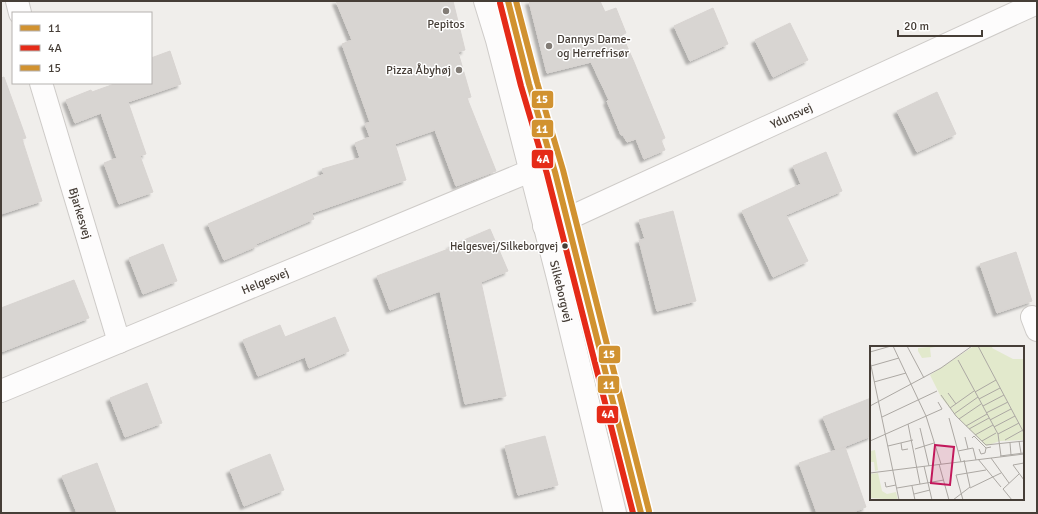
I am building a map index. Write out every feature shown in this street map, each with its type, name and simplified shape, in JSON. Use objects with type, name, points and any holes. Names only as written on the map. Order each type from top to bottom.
[{"type":"street","points":[[16,1],[20,12]]},
{"type":"street","name":"Silkeborgvej","points":[[485,1],[497,40],[558,278],[615,513]]},
{"type":"street","name":"Silkeborgvej","points":[[508,1],[529,84],[555,172],[641,513]]},
{"type":"street","name":"Ydunsvej","points":[[544,226],[567,219],[1037,3]]},
{"type":"street","name":"Bjarkesvej","points":[[41,84],[119,342]]},
{"type":"street","name":"Helgesvej","points":[[1,391],[530,171]]},
{"type":"building","points":[[336,1],[453,1],[465,50],[458,52],[471,97],[467,98],[496,171],[456,186],[435,130],[395,144],[406,180],[312,213],[314,219],[256,244],[257,246],[224,260],[208,224],[324,174],[322,169],[360,158],[355,143],[370,137],[365,124],[370,122],[342,44],[352,40]]},
{"type":"building","points":[[529,1],[600,1],[605,12],[616,8],[626,33],[622,35],[665,138],[661,140],[665,150],[644,159],[636,139],[627,142],[623,135],[621,135],[607,101],[609,100],[591,62],[547,73]]},
{"type":"building","points":[[713,8],[728,44],[690,61],[674,26]]},
{"type":"building","points":[[790,23],[808,60],[773,77],[755,40]]},
{"type":"building","points":[[170,51],[181,84],[128,102],[146,154],[140,156],[153,192],[119,204],[104,163],[117,158],[101,113],[75,123],[66,100],[91,90],[92,92],[114,84],[152,84],[152,58]]},
{"type":"building","points":[[4,77],[26,138],[22,139],[42,201],[1,214],[1,78]]},
{"type":"building","points":[[937,92],[956,134],[917,152],[897,111]]},
{"type":"building","points":[[826,152],[842,191],[786,215],[808,261],[773,277],[742,211],[801,184],[793,166]]},
{"type":"building","points":[[673,211],[696,301],[657,311],[639,240],[645,239],[639,220]]},
{"type":"building","points":[[490,229],[508,271],[481,282],[506,396],[465,404],[440,291],[390,310],[377,276],[451,248],[450,246]]},
{"type":"building","points":[[163,244],[177,281],[143,294],[129,258]]},
{"type":"building","points":[[1016,252],[1032,301],[997,313],[980,264]]},
{"type":"building","points":[[74,280],[89,318],[1,352],[1,308]]},
{"type":"building","points":[[335,317],[349,351],[309,368],[305,357],[258,376],[243,340],[280,325],[285,337]]},
{"type":"building","points":[[147,383],[162,423],[125,437],[110,398]]},
{"type":"building","points":[[870,398],[870,436],[836,450],[823,417]]},
{"type":"building","points":[[545,436],[558,485],[518,495],[505,446]]},
{"type":"building","points":[[845,447],[866,507],[851,513],[817,513],[799,463]]},
{"type":"building","points":[[270,454],[284,490],[244,506],[230,470]]},
{"type":"building","points":[[97,463],[116,513],[77,513],[62,476]]},
{"type":"transit line","name":"11","points":[[508,1],[529,84],[555,172],[641,513]]},
{"type":"transit line","name":"15","points":[[516,1],[537,82],[563,170],[649,511]]},
{"type":"transit line","name":"4A","points":[[500,3],[521,86],[547,174],[633,513]]},
{"type":"place","name":"Pepitos","points":[[446,11]]},
{"type":"place","name":"Dannys Dame- og Herrefrisør","points":[[549,46]]},
{"type":"place","name":"Pizza Åbyhøj","points":[[459,70]]},
{"type":"place","name":"Helgesvej/Silkeborgvej","points":[[565,246]]}]
